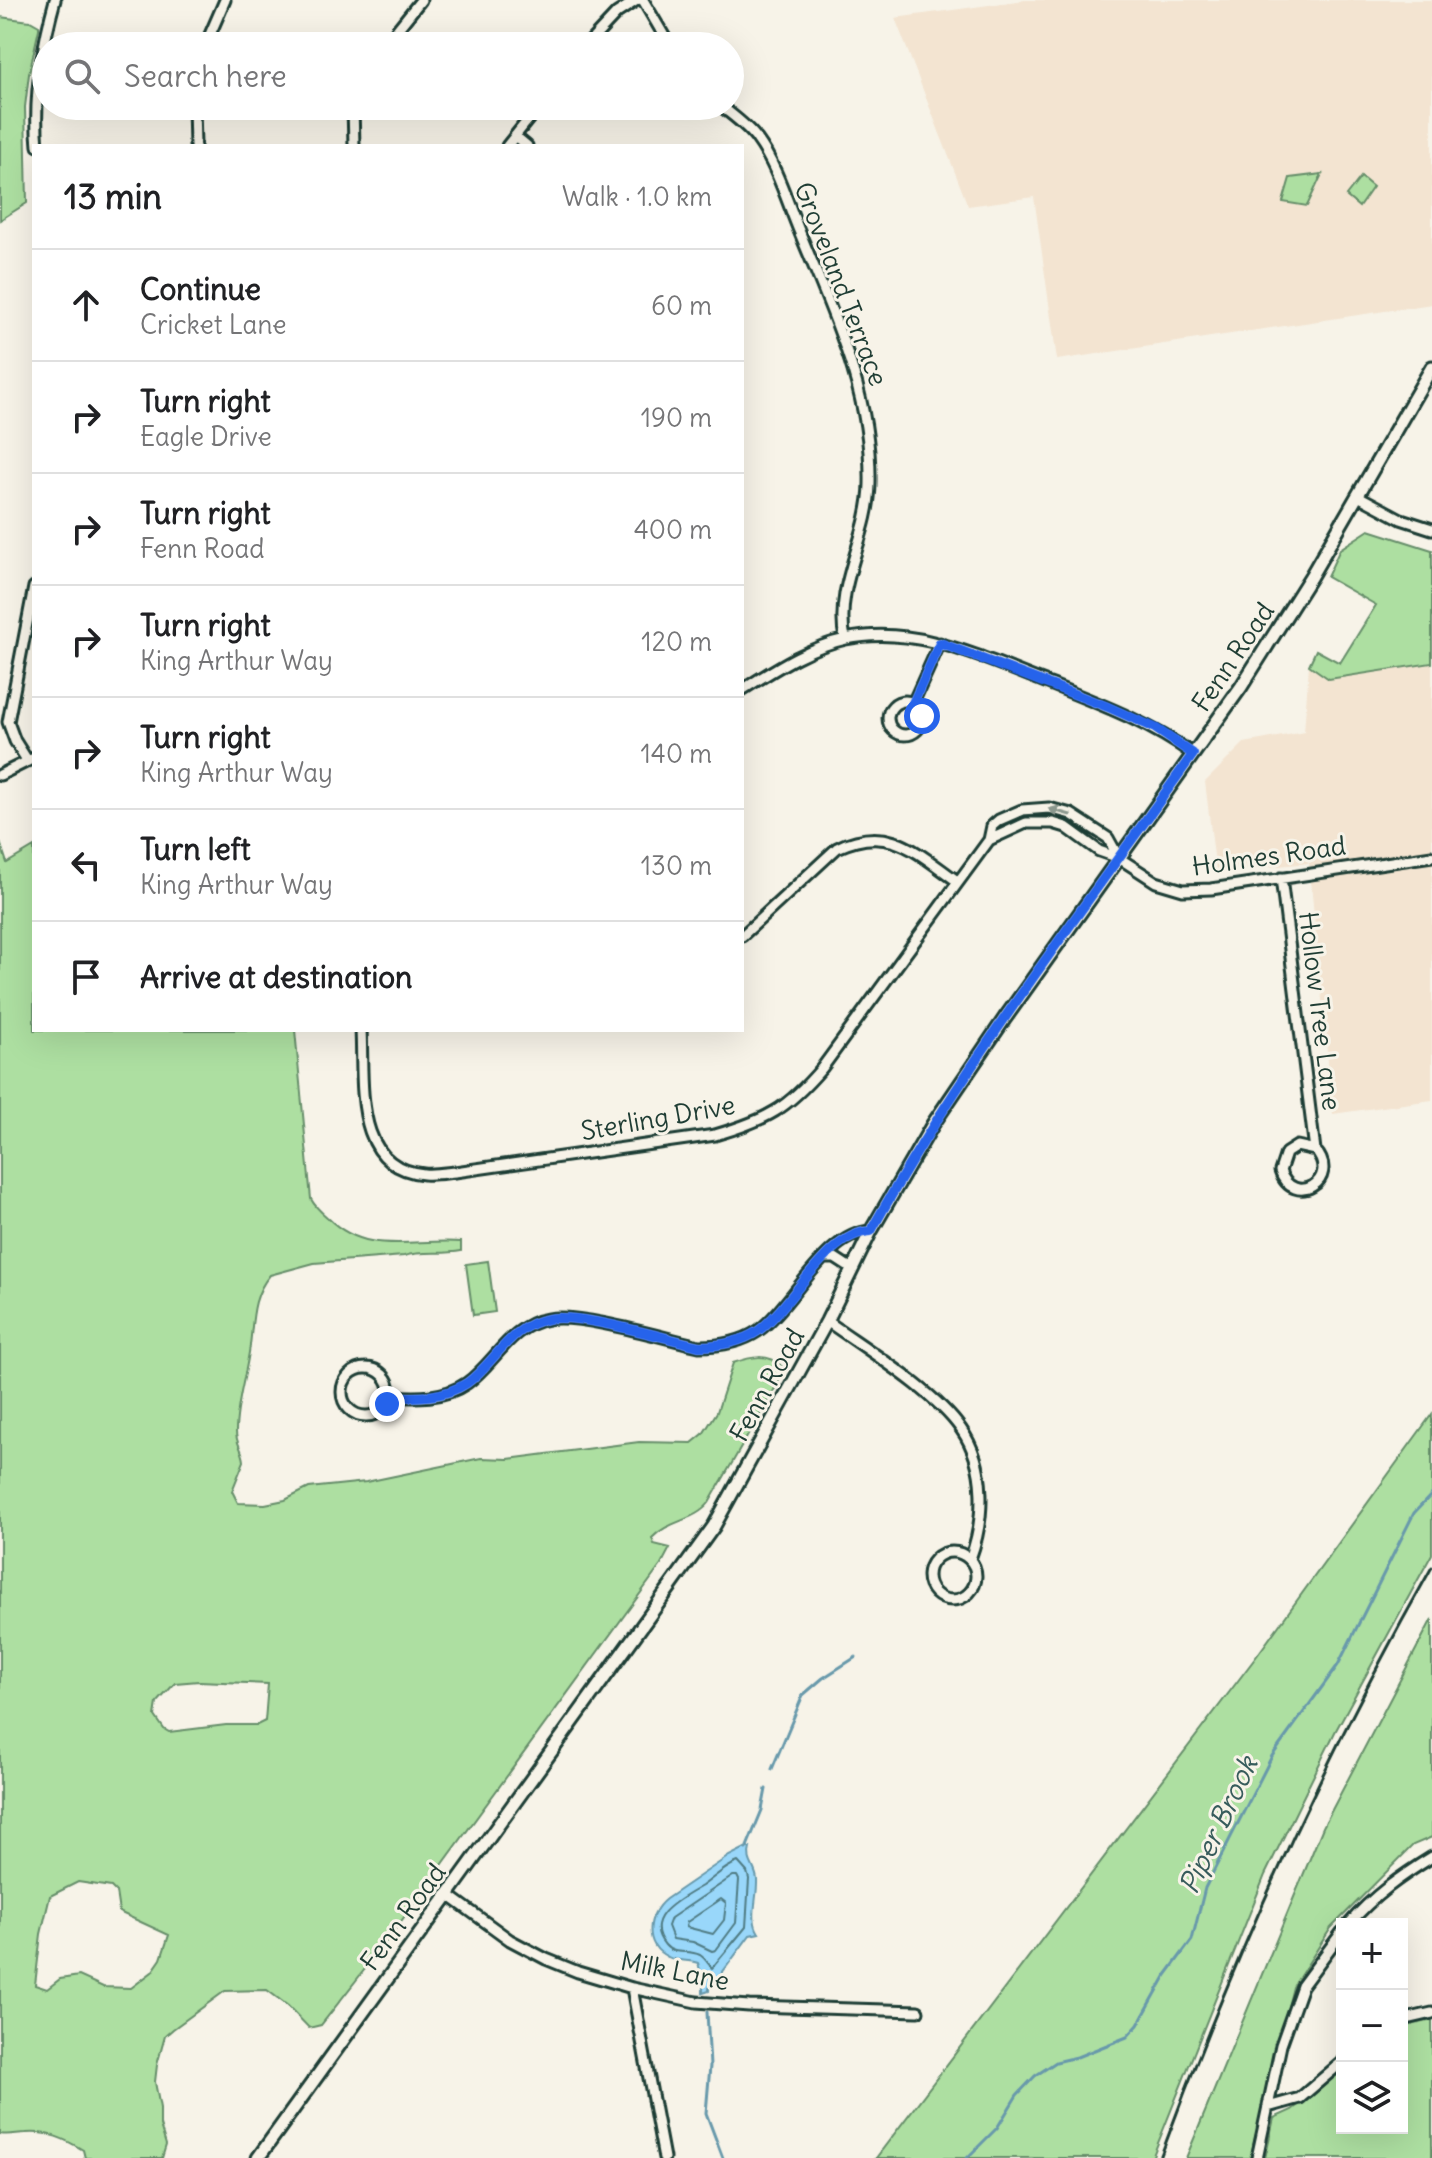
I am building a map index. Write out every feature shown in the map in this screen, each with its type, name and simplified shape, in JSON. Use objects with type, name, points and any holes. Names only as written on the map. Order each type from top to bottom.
[{"type":"street","points":[[48,32],[55,0]]},
{"type":"street","points":[[211,32],[225,0]]},
{"type":"street","points":[[395,32],[421,0]]},
{"type":"street","points":[[599,32],[617,13],[637,0]]},
{"type":"street","points":[[643,0],[662,32]]},
{"type":"street","points":[[37,120],[38,144]]},
{"type":"street","points":[[194,120],[195,144]]},
{"type":"street","points":[[353,120],[354,144]]},
{"type":"street","points":[[509,144],[528,120]]},
{"type":"street","name":"Groveland Terrace","points":[[736,120],[756,138],[772,165],[841,334],[865,412],[870,487],[842,606],[845,639]]},
{"type":"street","points":[[515,136],[525,144]]},
{"type":"street","name":"Fenn Road","points":[[258,2158],[714,1526],[827,1321],[871,1231],[948,1099],[1276,634],[1432,367]]},
{"type":"street","points":[[1358,496],[1401,519],[1432,529]]},
{"type":"street","points":[[0,775],[31,759],[15,741],[8,722],[32,597]]},
{"type":"street","points":[[744,689],[789,662],[845,639],[903,636],[940,643],[1108,707],[1155,728],[1193,754]]},
{"type":"street","points":[[913,703],[940,643]]},
{"type":"street","name":"Sterling Drive","points":[[361,1032],[365,1120],[373,1144],[397,1166],[422,1174],[715,1135],[748,1126],[798,1096],[822,1068],[989,840],[992,826],[999,820],[1022,810],[1049,808],[1071,814],[1108,838],[1119,858]]},
{"type":"street","name":"Sterling Drive","points":[[989,840],[1026,823],[1053,823],[1066,827],[1099,851],[1119,858]]},
{"type":"street","points":[[744,934],[837,848],[855,840],[871,837],[909,846],[957,881]]},
{"type":"street","name":"Holmes Road","points":[[1119,858],[1156,882],[1183,890],[1211,889],[1432,856]]},
{"type":"street","name":"Hollow Tree Lane","points":[[1281,878],[1315,1150],[1323,1163],[1321,1178],[1310,1187],[1291,1186],[1280,1171],[1286,1153],[1297,1146],[1315,1150]]},
{"type":"street","points":[[390,1396],[419,1398],[447,1393],[468,1382],[525,1327],[547,1319],[573,1319],[699,1346],[720,1346],[740,1340],[759,1330],[850,1235],[871,1231]]},
{"type":"street","points":[[826,1258],[835,1258],[852,1269]]},
{"type":"street","points":[[827,1321],[940,1404],[962,1430],[977,1467],[982,1506],[978,1536],[970,1559],[977,1574],[967,1596],[951,1601],[936,1594],[928,1580],[935,1559],[948,1552],[963,1554],[970,1559]]},
{"type":"street","points":[[367,1369],[382,1374],[390,1388],[390,1396],[382,1410],[367,1416],[352,1411],[346,1405],[343,1390],[349,1377],[367,1369]]},
{"type":"street","points":[[1354,1918],[1403,1874],[1432,1857]]},
{"type":"street","name":"Milk Lane","points":[[447,1894],[510,1940],[546,1959],[632,1988],[693,2002],[918,2011]]},
{"type":"street","points":[[1257,2158],[1281,2045],[1302,1986],[1336,1940]]},
{"type":"street","points":[[632,1988],[664,2158]]},
{"type":"street","points":[[1408,2019],[1432,2013]]},
{"type":"street","points":[[1268,2107],[1300,2098],[1336,2067]]},
{"type":"shaded area","points":[[1025,0],[1432,0],[1432,304],[1057,360],[1034,197],[968,206],[895,18]]},
{"type":"shaded area","points":[[1432,663],[1432,1100],[1333,1114],[1309,863],[1216,872],[1205,782],[1244,743],[1304,732],[1309,665],[1329,679]]},
{"type":"green space","points":[[0,17],[30,21],[39,29],[38,32],[32,32],[32,60],[25,107],[27,203],[0,220]]},
{"type":"green space","points":[[1322,174],[1307,206],[1283,202],[1290,178]]},
{"type":"green space","points":[[1361,177],[1373,187],[1359,207],[1346,196]]},
{"type":"green space","points":[[1369,530],[1432,550],[1432,663],[1329,679],[1309,665],[1316,650],[1340,663],[1376,605],[1327,577],[1340,549]]},
{"type":"green space","points":[[0,842],[7,863],[32,848],[32,1032],[295,1032],[311,1199],[314,1204],[343,1230],[358,1238],[391,1243],[461,1242],[461,1251],[314,1263],[270,1275],[255,1304],[237,1413],[236,1436],[244,1461],[232,1491],[238,1503],[265,1504],[285,1500],[309,1488],[366,1482],[481,1458],[508,1459],[639,1442],[692,1443],[703,1434],[717,1412],[733,1363],[765,1358],[782,1367],[778,1383],[709,1503],[697,1514],[666,1527],[652,1538],[654,1544],[670,1548],[661,1565],[383,1946],[321,2025],[309,2028],[267,1990],[225,1991],[173,2029],[165,2036],[155,2082],[160,2125],[166,2145],[162,2158],[85,2158],[83,2150],[63,2139],[34,2133],[0,2134]],"holes":[[[175,1683],[268,1684],[265,1721],[257,1725],[226,1725],[169,1732],[155,1716],[157,1703]],[[78,1882],[111,1887],[116,1892],[119,1912],[169,1935],[161,1959],[152,1972],[131,1988],[103,1987],[79,1976],[60,1979],[47,1989],[35,1985],[41,1934],[50,1896]]]},
{"type":"green space","points":[[488,1261],[495,1312],[473,1315],[466,1264]]},
{"type":"green space","points":[[1432,1414],[1432,1554],[1335,1732],[1265,1875],[1152,2158],[876,2158],[1256,1657]]},
{"type":"green space","points":[[1432,1619],[1432,1837],[1413,1845],[1341,1918],[1336,1918],[1336,1923],[1293,1987],[1250,2158],[1186,2158],[1323,1827]]},
{"type":"green space","points":[[1432,2020],[1432,2158],[1265,2158],[1274,2118],[1292,2110],[1336,2076],[1336,2134],[1408,2134],[1408,2026]]},
{"type":"water","points":[[745,1848],[750,1848],[749,1857],[757,1880],[754,1915],[759,1933],[750,1935],[709,1986],[709,1991],[703,1993],[698,1963],[671,1959],[660,1952],[651,1937],[652,1921],[666,1899]]},
{"type":"waterway","name":"Piper Brook","points":[[967,2158],[997,2128],[1017,2095],[1035,2076],[1056,2062],[1127,2037],[1138,2025],[1166,1975],[1192,1940],[1205,1888],[1272,1756],[1338,1665],[1414,1513],[1432,1494]]},
{"type":"waterway","points":[[772,1769],[803,1695],[856,1657]]},
{"type":"waterway","points":[[746,1849],[762,1810],[766,1789]]},
{"type":"waterway","points":[[707,2012],[710,2066],[706,2113],[723,2158]]},
{"type":"railway","points":[[1160,2158],[1219,2006],[1284,1857],[1355,1710],[1432,1567]]},
{"type":"route","points":[[387,1404],[390,1396],[419,1398],[447,1393],[468,1382],[525,1327],[547,1319],[573,1319],[699,1346],[720,1346],[740,1340],[771,1319],[850,1235],[871,1231],[948,1099],[1193,754],[1155,728],[1108,707],[940,643],[913,703],[922,716]]}]
